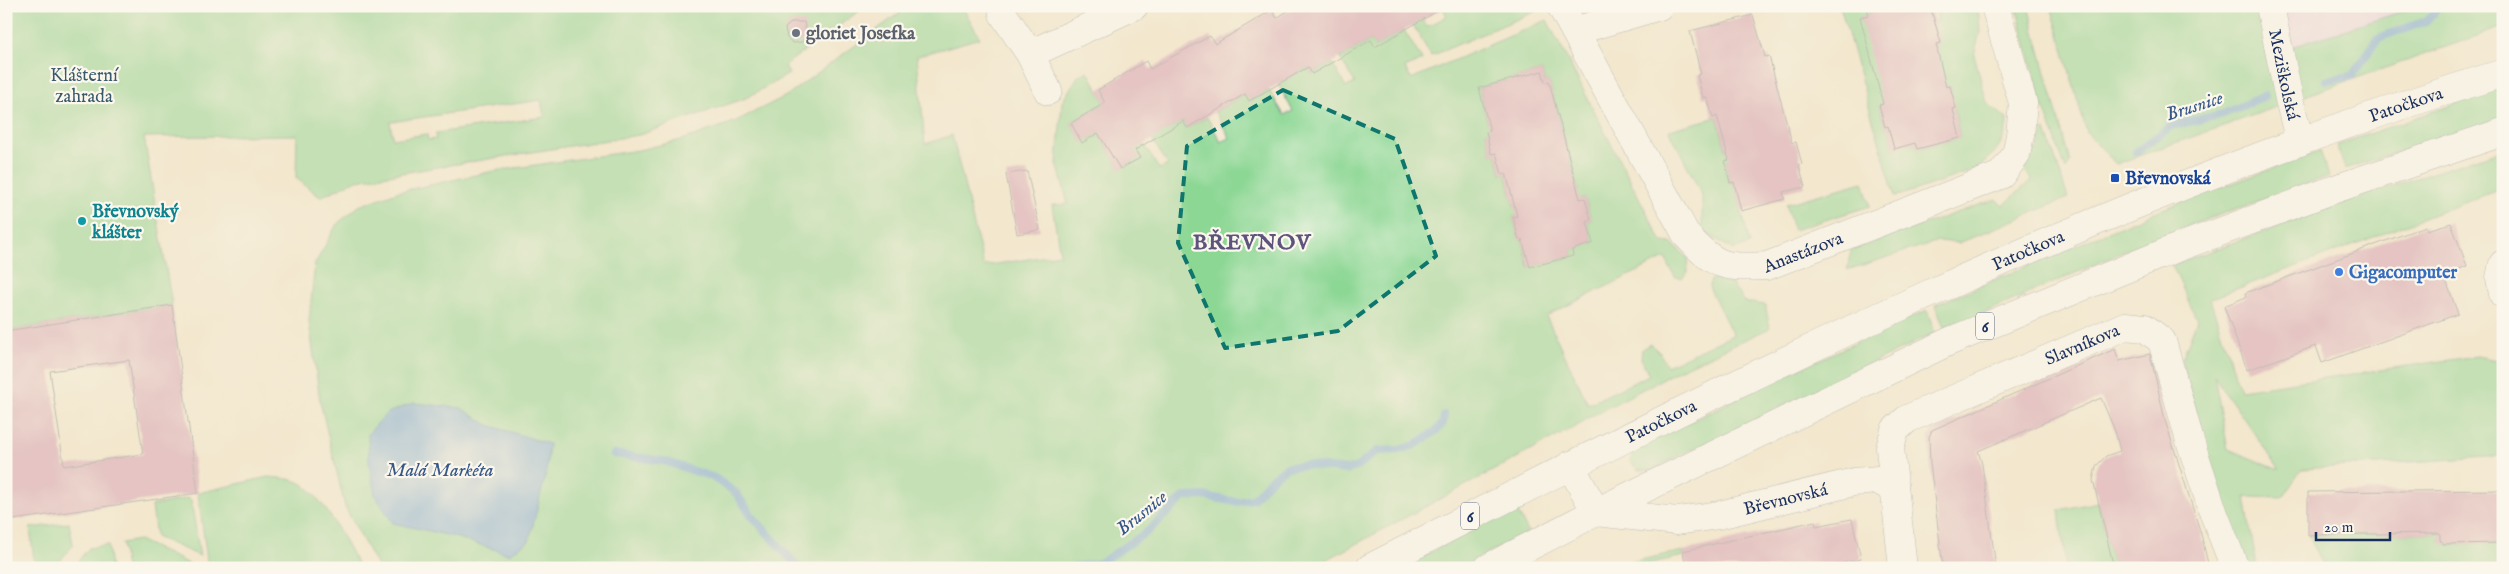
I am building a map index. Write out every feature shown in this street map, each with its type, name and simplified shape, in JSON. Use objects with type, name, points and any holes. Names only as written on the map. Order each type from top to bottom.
[{"type":"main road","points":[[1030,54],[1134,6]]},
{"type":"main road","name":"Anastázova","points":[[1562,6],[1687,236],[1707,258],[1735,268],[1767,266],[2001,175],[2016,155],[2023,103],[1995,6]]},
{"type":"main road","points":[[1575,31],[1659,6]]},
{"type":"main road","name":"Meziškolská","points":[[2270,6],[2300,142]]},
{"type":"main road","points":[[1003,14],[1030,54],[1048,91]]},
{"type":"main road","name":"Patočkova","points":[[1370,568],[1570,465],[1930,292],[2139,205],[2300,142],[2503,74]]},
{"type":"main road","name":"6","points":[[1488,568],[1596,512],[1956,338],[2174,249],[2332,190],[2503,132]]},
{"type":"main road","points":[[2503,264],[2500,278],[2503,294]]},
{"type":"main road","name":"Slavníkova","points":[[1894,489],[1890,448],[1895,430],[1907,419],[2125,326],[2145,328],[2162,341],[2190,441],[2214,514],[2235,568]]},
{"type":"main road","points":[[1570,465],[1596,512]]},
{"type":"main road","name":"Břevnovská","points":[[1596,512],[1677,521],[1719,515],[1854,482],[1878,480],[1894,489]]},
{"type":"main road","points":[[1894,489],[1902,568]]},
{"type":"highlighted area","points":[[1283,90],[1395,139],[1436,256],[1338,331],[1225,348],[1178,243],[1187,146]]},
{"type":"shaded area","points":[[2278,6],[2419,6],[2286,49]]},
{"type":"green space","name":"Klášterní zahrada","points":[[6,6],[866,6],[785,65],[789,74],[746,98],[639,135],[357,180],[320,197],[296,178],[297,135],[144,137],[172,305],[6,331]],"holes":[[[541,100],[544,117],[436,133],[436,139],[428,140],[427,134],[393,139],[390,122]]]},
{"type":"green space","points":[[909,6],[962,6],[980,38],[917,56],[925,144],[952,135],[984,266],[1060,254],[1052,205],[1068,204],[1057,163],[1062,102],[1078,76],[1088,71],[1105,103],[1071,123],[1082,142],[1098,133],[1120,169],[1139,158],[1128,138],[1144,144],[1159,169],[1168,165],[1152,139],[1183,121],[1187,128],[1207,117],[1221,142],[1230,138],[1215,112],[1245,94],[1250,101],[1269,90],[1284,115],[1293,111],[1278,84],[1308,67],[1312,74],[1332,63],[1346,87],[1355,83],[1340,58],[1371,40],[1375,47],[1404,30],[1422,60],[1405,68],[1411,79],[1547,20],[1662,242],[1671,243],[1687,257],[1688,272],[1682,278],[1675,277],[1665,258],[1546,316],[1588,404],[1649,375],[1641,358],[1642,349],[1650,344],[1658,350],[1667,366],[1733,335],[1709,287],[1711,280],[1717,277],[1731,283],[1745,302],[1765,305],[1770,328],[1681,369],[1311,568],[378,568],[345,507],[320,401],[309,321],[315,264],[337,224],[359,206],[397,192],[494,171],[639,150],[682,140],[734,122],[786,96]],"holes":[[[1542,71],[1545,82],[1549,81],[1578,189],[1576,200],[1585,198],[1591,220],[1587,222],[1593,243],[1572,250],[1573,256],[1529,267],[1522,239],[1519,239],[1513,217],[1521,215],[1514,206],[1506,173],[1501,174],[1496,153],[1491,154],[1486,132],[1494,129],[1487,121],[1479,88]],[[414,403],[461,408],[488,425],[549,444],[548,460],[541,488],[524,527],[509,554],[455,537],[387,413]]]},
{"type":"green space","points":[[1442,6],[1540,6],[1541,9],[1431,56],[1413,25],[1415,7],[1427,27],[1447,16]]},
{"type":"green space","points":[[1840,6],[1866,6],[1869,15],[1860,17],[1887,103],[1879,105],[1885,127],[1888,126],[1894,148],[1915,143],[1917,149],[1960,138],[1950,86],[1942,88],[1936,44],[1939,43],[1933,22],[1938,20],[1934,6],[1978,6],[1980,32],[1974,55],[1987,103],[2007,119],[2002,141],[1983,164],[1977,169],[1895,197]]},
{"type":"green space","points":[[2016,6],[2028,6],[2070,162],[2066,170],[2038,91]]},
{"type":"green space","points":[[2051,6],[2260,6],[2282,105],[2116,164],[2087,133]]},
{"type":"green space","points":[[2419,6],[2503,6],[2503,27],[2299,98],[2286,49]]},
{"type":"green space","points":[[2503,87],[2503,118],[2345,169],[2337,145]]},
{"type":"green space","points":[[1717,117],[1726,150],[1733,159],[1725,161],[1730,183],[1734,182],[1750,244],[1734,250],[1702,231],[1702,195],[1669,130]]},
{"type":"green space","points":[[2046,130],[2068,198],[1959,243],[1938,241],[1847,270],[1851,250],[1996,199],[2003,206],[2032,179],[2024,170],[2037,150],[2043,131]]},
{"type":"green space","points":[[2503,150],[2503,191],[2495,191],[2210,299],[2240,390],[2477,356],[2503,361],[2503,456],[2302,469],[2282,498],[2245,497],[2257,568],[2235,568],[2182,359],[2197,320],[2172,265],[2361,196]],"holes":[[[2214,376],[2279,469],[2228,449]]]},
{"type":"green space","points":[[2320,151],[2329,176],[2160,236],[1945,330],[1935,305],[2160,210]]},
{"type":"green space","points":[[1863,182],[1870,206],[1793,230],[1786,204]]},
{"type":"green space","points":[[1927,310],[1935,333],[1650,470],[1638,470],[1630,462],[1633,450],[1766,384]]},
{"type":"green space","points":[[268,477],[294,481],[311,491],[327,511],[360,568],[208,568],[198,493]]},
{"type":"green space","points":[[187,498],[191,500],[200,556],[156,537],[152,506]]},
{"type":"green space","points":[[2098,502],[2114,568],[2066,568],[2059,510]]},
{"type":"green space","points":[[1516,508],[1528,532],[1460,568],[1400,568]]},
{"type":"green space","points":[[69,523],[73,545],[54,568],[35,568],[30,528]]},
{"type":"green space","points":[[2441,533],[2440,540],[2443,544],[2503,543],[2503,568],[2325,568],[2308,535]]},
{"type":"green space","points":[[139,540],[189,564],[170,568],[126,568],[122,543]]},
{"type":"green space","points":[[108,545],[111,568],[72,568],[89,548]]},
{"type":"green space","points":[[1683,551],[1684,556],[1628,568],[1602,568]]},
{"type":"water","name":"Malá Markéta","points":[[414,403],[461,408],[488,425],[549,444],[546,473],[529,541],[509,554],[455,537],[393,523],[375,495],[369,463],[368,434],[387,413]]},
{"type":"building","points":[[1295,6],[1446,6],[1375,47],[1371,40],[1312,74],[1308,67],[1249,101],[1245,94],[1187,128],[1183,121],[1135,150],[1140,158],[1120,169],[1098,133],[1082,143],[1071,123],[1105,103],[1098,90],[1146,61],[1150,69],[1210,36],[1215,44],[1272,10],[1277,18]]},
{"type":"building","points":[[1866,6],[1930,6],[1941,43],[1936,44],[1946,87],[1950,86],[1956,108],[1953,109],[1960,138],[1917,149],[1915,143],[1894,149],[1888,126],[1885,127],[1879,105],[1883,104],[1860,17],[1869,15]]},
{"type":"building","points":[[1753,15],[1765,57],[1769,56],[1792,143],[1796,142],[1802,164],[1799,165],[1805,187],[1783,192],[1785,199],[1741,211],[1734,182],[1730,183],[1725,161],[1729,160],[1717,116],[1713,118],[1707,97],[1703,98],[1697,75],[1701,74],[1690,31]]},
{"type":"building","name":"gloriet Josefka","points":[[792,22],[804,22],[807,36],[802,42],[793,43],[787,38],[785,28]]},
{"type":"building","points":[[1542,71],[1545,82],[1549,81],[1580,199],[1585,198],[1591,220],[1587,222],[1593,243],[1572,250],[1573,256],[1530,267],[1522,239],[1519,240],[1513,217],[1517,216],[1506,173],[1502,174],[1496,153],[1491,154],[1486,132],[1490,131],[1479,88]]},
{"type":"building","points":[[1027,171],[1040,230],[1017,234],[1006,174]]},
{"type":"building","points":[[2451,223],[2467,266],[2444,275],[2458,314],[2322,363],[2316,346],[2247,370],[2224,306],[2246,297],[2245,293],[2426,226],[2427,230]]},
{"type":"building","points":[[172,305],[198,493],[6,521],[6,459],[9,459],[6,438],[6,331]],"holes":[[[129,360],[143,454],[64,466],[50,371]]]},
{"type":"building","points":[[2115,349],[2119,361],[2150,354],[2165,420],[2201,534],[2209,568],[2114,568],[2093,480],[2096,466],[2106,456],[2120,451],[2115,431],[2101,398],[1978,451],[1982,464],[1996,568],[1943,568],[1930,463],[1929,437],[1932,430]]},
{"type":"building","points":[[2503,490],[2503,543],[2442,544],[2440,533],[2308,535],[2308,492]]},
{"type":"building","points":[[1852,519],[1861,559],[1821,568],[1686,568],[1683,551],[1815,521],[1816,526]]},
{"type":"waterway","name":"Brusnice","points":[[2326,80],[2352,76],[2378,38],[2426,21],[2441,6]]},
{"type":"waterway","name":"Brusnice","points":[[2136,152],[2171,126],[2223,114],[2265,96]]},
{"type":"waterway","name":"Brusnice","points":[[1066,568],[1100,563],[1147,532],[1184,497],[1204,496],[1236,502],[1253,499],[1272,478],[1287,467],[1307,465],[1347,470],[1357,467],[1377,451],[1399,450],[1415,445],[1436,431],[1443,423],[1444,415]]},
{"type":"waterway","points":[[614,454],[664,461],[715,478],[736,493],[752,516],[799,568]]},
{"type":"place","name":"gloriet Josefka","points":[[796,33]]},
{"type":"place","name":"Břevnovská","points":[[2115,178]]},
{"type":"place","name":"Břevnovský klášter","points":[[82,221]]},
{"type":"place","name":"Gigacomputer","points":[[2339,272]]},
{"type":"district","name":"BŘEVNOV","points":[[1252,241]]}]
